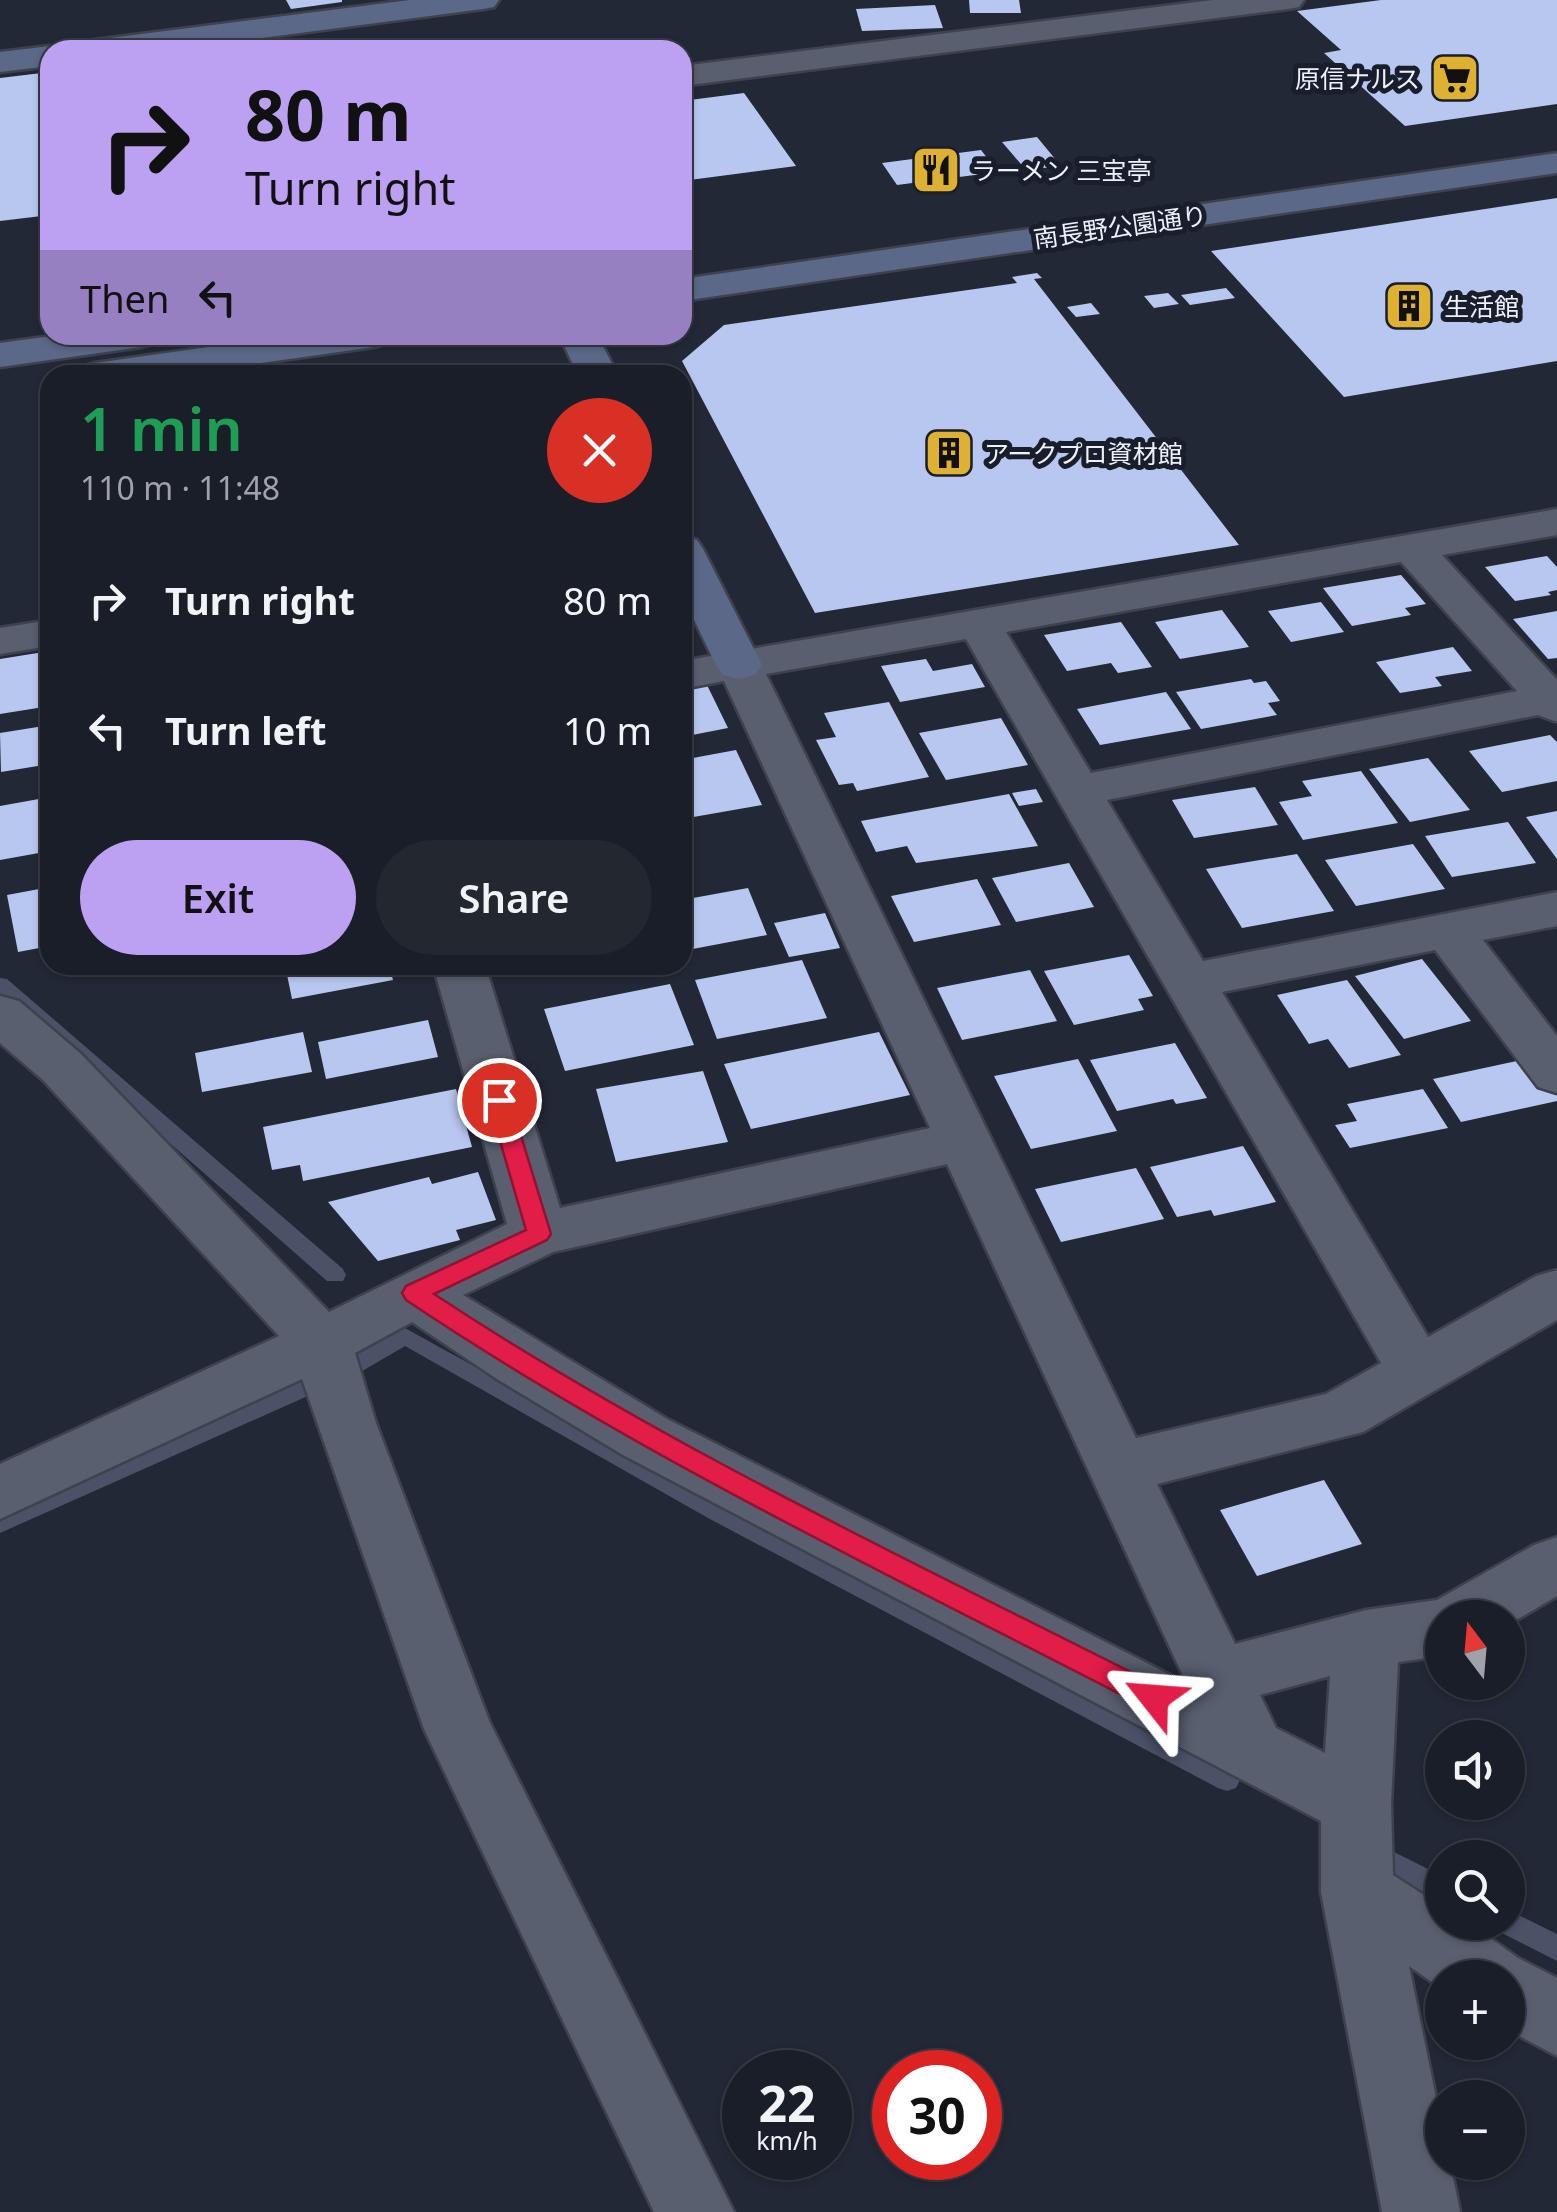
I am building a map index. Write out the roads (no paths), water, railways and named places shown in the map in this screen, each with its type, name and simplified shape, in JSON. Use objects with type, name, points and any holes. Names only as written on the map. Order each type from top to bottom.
[{"type":"street","points":[[185,40],[403,16],[483,0]]},
{"type":"street","points":[[692,75],[1288,0]]},
{"type":"street","points":[[0,62],[40,57]]},
{"type":"street","name":"南長野公園通り","points":[[692,256],[1557,134]]},
{"type":"street","name":"南長野公園通り","points":[[692,289],[1557,164]]},
{"type":"street","points":[[0,355],[70,345]]},
{"type":"street","points":[[165,365],[304,345]]},
{"type":"street","points":[[0,389],[40,383]]},
{"type":"street","points":[[692,672],[1557,522]]},
{"type":"street","points":[[1412,548],[1554,701]]},
{"type":"street","points":[[692,569],[1251,1749]]},
{"type":"street","points":[[979,624],[1192,981],[1419,1374]]},
{"type":"street","points":[[0,641],[40,635]]},
{"type":"street","points":[[1077,791],[1554,701]]},
{"type":"street","points":[[1192,981],[1557,909]]},
{"type":"street","points":[[1448,931],[1557,1074]]},
{"type":"street","points":[[462,975],[539,1234]]},
{"type":"street","points":[[0,1014],[62,1068],[322,1343],[345,1424],[458,1728],[695,2212]]},
{"type":"street","points":[[0,1493],[322,1343],[414,1293],[539,1234],[962,1141]]},
{"type":"street","points":[[1117,1468],[1341,1415],[1557,1292]]},
{"type":"street","points":[[414,1293],[518,1362],[645,1437],[1356,1804]]},
{"type":"street","points":[[1494,1600],[1557,1564]]},
{"type":"street","points":[[1216,1678],[1366,1638],[1425,1630]]},
{"type":"street","points":[[1366,1638],[1356,1804],[1357,1892],[1421,2212]]},
{"type":"street","points":[[1357,1892],[1462,1960]]},
{"type":"street","points":[[1525,1999],[1557,2020]]},
{"type":"waterway","points":[[0,984],[335,1275]]},
{"type":"waterway","points":[[351,1367],[405,1336],[716,1511],[1227,1780]]},
{"type":"waterway","points":[[0,1523],[311,1385]]},
{"type":"waterway","points":[[1374,1854],[1425,1880]]},
{"type":"waterway","points":[[1525,1931],[1557,1948]]},
{"type":"place","name":"原信ナルス","points":[[1455,78]]},
{"type":"place","name":"ラーメン 三宝亭","points":[[936,170]]},
{"type":"place","name":"生活館","points":[[1409,306]]},
{"type":"place","name":"アークプロ資材館","points":[[949,453]]}]
